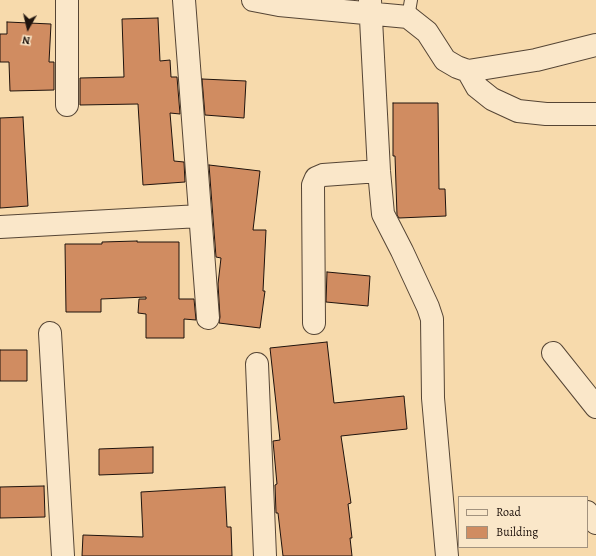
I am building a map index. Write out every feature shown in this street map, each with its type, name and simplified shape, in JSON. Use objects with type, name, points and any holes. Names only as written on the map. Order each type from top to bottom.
[{"type":"street","points":[[67,0],[67,105]]},
{"type":"street","points":[[184,0],[208,318]]},
{"type":"street","points":[[253,0],[279,5],[370,6],[410,9],[445,60],[468,71],[536,60],[596,45]]},
{"type":"street","points":[[370,6],[378,171],[383,214],[406,258],[432,319],[433,398],[447,556]]},
{"type":"street","points":[[468,71],[477,87],[492,99],[518,110],[546,114],[596,114]]},
{"type":"street","points":[[314,323],[313,185],[316,178],[323,175],[378,171]]},
{"type":"street","points":[[0,227],[200,216]]},
{"type":"street","points":[[50,332],[63,556]]},
{"type":"street","points":[[553,353],[596,407]]},
{"type":"street","points":[[257,364],[265,556]]},
{"type":"street","points":[[588,513],[596,523]]},
{"type":"building","points":[[158,18],[160,61],[170,60],[171,77],[177,77],[180,114],[170,113],[174,161],[184,162],[185,182],[143,185],[138,104],[80,105],[80,78],[124,77],[122,19]]},
{"type":"building","points":[[7,22],[51,24],[49,62],[54,62],[54,90],[10,91],[9,62],[0,62],[0,34],[7,34]]},
{"type":"building","points":[[202,79],[246,81],[244,118],[205,115]]},
{"type":"building","points":[[393,103],[438,103],[439,189],[445,189],[446,216],[399,218],[397,215],[395,156],[393,156]]},
{"type":"building","points":[[23,117],[28,206],[0,208],[0,118]]},
{"type":"building","points":[[209,165],[260,171],[253,230],[266,230],[263,291],[265,291],[260,328],[219,323],[218,284],[221,258],[216,257]]},
{"type":"building","points":[[102,242],[179,242],[179,299],[194,299],[196,320],[184,319],[184,338],[146,338],[146,314],[138,313],[139,299],[146,299],[146,297],[101,299],[101,312],[66,312],[65,244],[102,244]]},
{"type":"building","points":[[327,272],[370,276],[368,306],[326,302]]},
{"type":"building","points":[[327,342],[334,403],[404,396],[407,429],[341,436],[351,503],[348,504],[352,538],[350,538],[352,556],[283,556],[278,513],[276,513],[275,485],[277,484],[273,441],[280,440],[270,348]]},
{"type":"building","points":[[0,350],[27,350],[27,381],[0,381]]},
{"type":"building","points":[[153,447],[153,473],[99,475],[99,449]]},
{"type":"building","points":[[44,486],[45,517],[0,518],[0,487]]},
{"type":"building","points":[[225,487],[227,527],[231,527],[232,556],[82,556],[83,535],[143,537],[141,492]]}]
